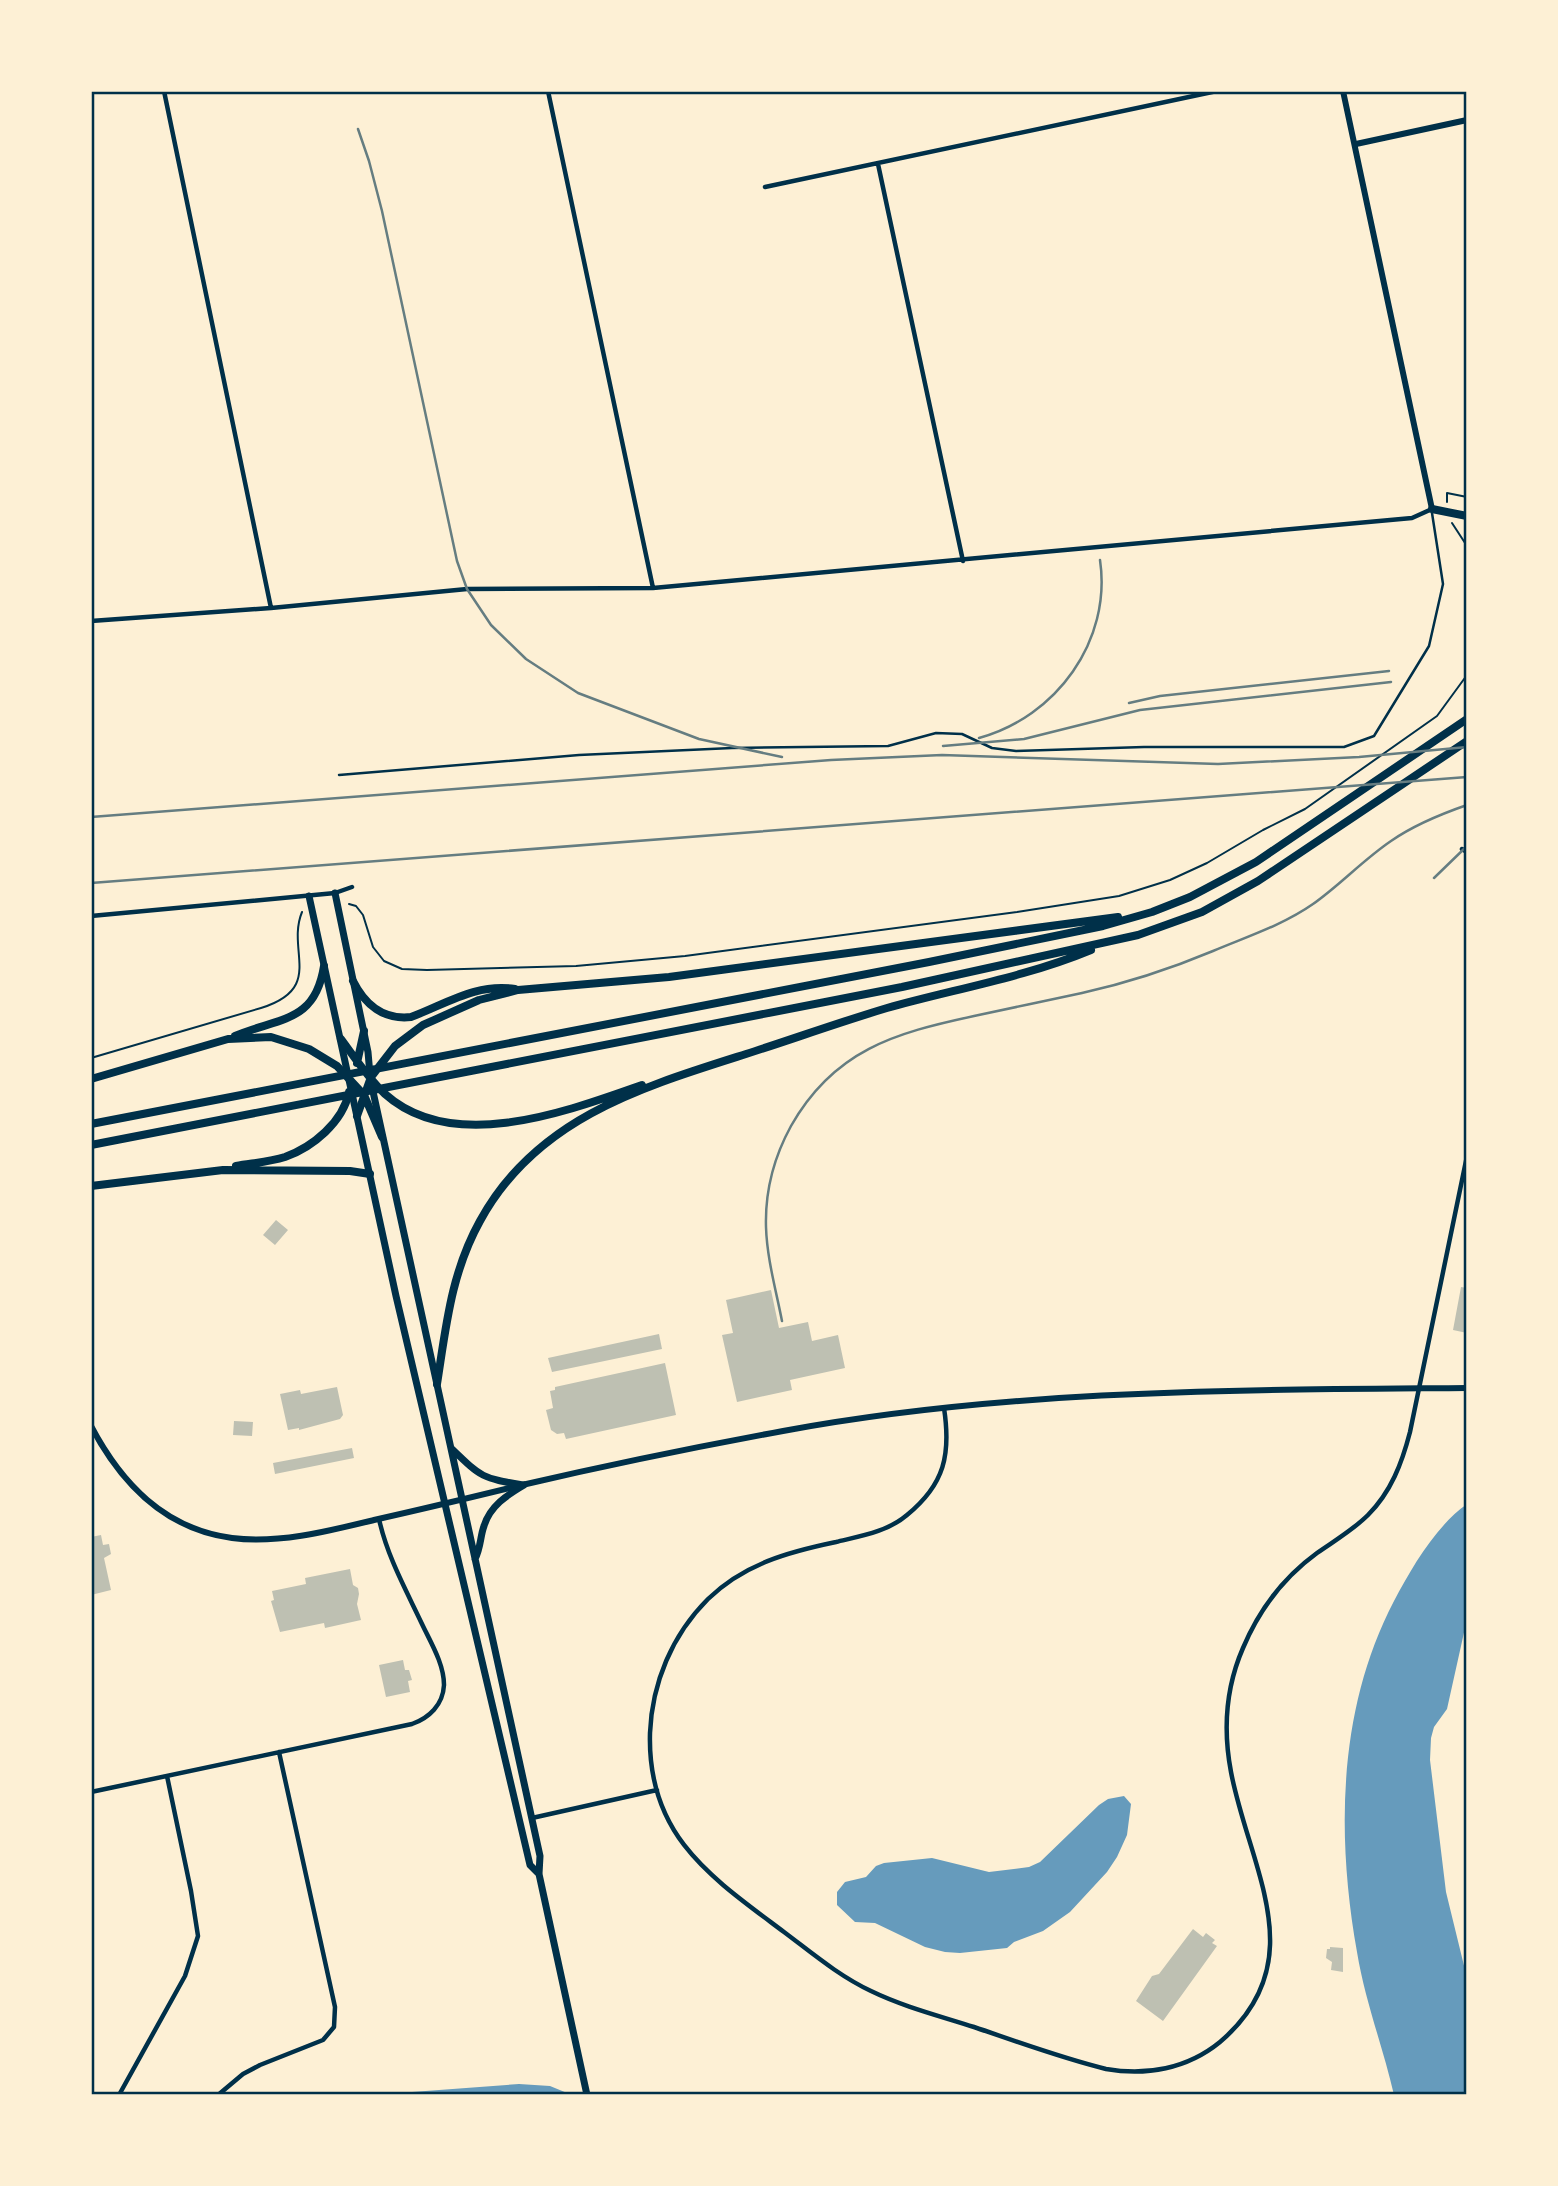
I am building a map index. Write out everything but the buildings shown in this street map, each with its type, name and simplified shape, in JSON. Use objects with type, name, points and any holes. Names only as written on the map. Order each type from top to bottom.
[{"type":"highway","points":[[1432,509],[1467,516]]},
{"type":"highway","points":[[91,1124],[929,962],[1064,935],[1152,912],[1190,897],[1233,875],[1466,720]]},
{"type":"highway","points":[[341,1040],[384,1093],[418,1114],[432,1119],[496,1124],[553,1114],[887,1009],[1048,966],[1185,919],[1229,898],[1290,861],[1467,741]]},
{"type":"highway","points":[[358,1116],[371,1077],[395,1046],[424,1025],[461,1006],[518,990],[669,977],[1152,912]]},
{"type":"highway","points":[[91,1145],[902,987],[1110,943]]},
{"type":"highway","points":[[91,1079],[292,1016],[307,1007],[317,994],[324,966]]},
{"type":"highway","points":[[353,981],[361,997],[372,1006],[383,1014],[402,1018],[480,990],[498,987],[518,990]]},
{"type":"highway","points":[[91,1186],[223,1170],[287,1156],[318,1139],[338,1116],[347,1099],[364,1031]]},
{"type":"highway","points":[[228,1038],[271,1037],[327,1058],[364,1095],[382,1137]]},
{"type":"highway","points":[[437,1384],[446,1315],[460,1264],[480,1221],[503,1185],[526,1160],[569,1125],[665,1080]]},
{"type":"highway","points":[[223,1170],[350,1171],[370,1174]]},
{"type":"main road","points":[[335,894],[364,1031],[382,1137],[532,1818],[540,1856],[538,1874],[587,2095]]},
{"type":"main road","points":[[309,895],[518,1819],[530,1865],[538,1874]]},
{"type":"main road","points":[[452,1449],[474,1472],[484,1477],[524,1485]]},
{"type":"main road","points":[[475,1560],[482,1545],[482,1532],[489,1515],[506,1495],[524,1485]]},
{"type":"street","points":[[164,91],[271,608]]},
{"type":"street","points":[[548,91],[653,588]]},
{"type":"street","points":[[765,187],[1217,91]]},
{"type":"street","points":[[91,621],[271,608],[467,589],[653,588],[1412,518],[1432,509],[1343,91]]},
{"type":"street","points":[[1356,144],[1467,120]]},
{"type":"street","points":[[877,164],[963,561]]},
{"type":"street","points":[[91,916],[335,894],[352,887]]},
{"type":"street","points":[[944,1408],[948,1431],[943,1467],[932,1489],[904,1518],[877,1532],[783,1554],[753,1566],[718,1590],[687,1623],[667,1659],[655,1695],[650,1740],[657,1790],[680,1839],[707,1873],[832,1968],[870,1991],[1105,2069],[1149,2072],[1172,2067],[1197,2057],[1232,2031],[1253,2003],[1264,1978],[1271,1942],[1268,1906],[1233,1781],[1227,1745],[1229,1700],[1239,1658],[1261,1613],[1279,1588],[1303,1564],[1358,1524],[1380,1501],[1396,1475],[1406,1449],[1467,1156]]},
{"type":"street","points":[[91,1426],[114,1466],[135,1490],[168,1515],[200,1530],[222,1536],[258,1539],[336,1529],[524,1485],[783,1431],[944,1408],[1030,1399],[1122,1394],[1467,1388]]},
{"type":"street","points":[[91,1792],[412,1724],[426,1718],[439,1703],[443,1681],[438,1658],[387,1549],[379,1519]]},
{"type":"street","points":[[218,2095],[243,2074],[323,2040],[334,2027],[335,2007],[279,1752]]},
{"type":"street","points":[[119,2095],[185,1976],[198,1937],[167,1776]]},
{"type":"street","points":[[532,1818],[657,1790]]},
{"type":"lane","points":[[339,775],[579,755],[732,747],[888,746],[936,733],[962,734],[992,748],[1016,751],[1144,747],[1344,747],[1374,736],[1429,646],[1443,584],[1432,509]]},
{"type":"path","points":[[1447,493],[1467,497]]},
{"type":"path","points":[[1447,516],[1467,546]]},
{"type":"path","points":[[349,904],[356,906],[363,915],[369,938],[378,954],[384,961],[402,969],[576,966],[652,959],[1017,912],[1119,896],[1170,880],[1207,863],[1305,809],[1437,716],[1467,676]]},
{"type":"path","points":[[91,1058],[261,1008],[282,999],[292,989],[299,972],[301,956],[298,932],[302,912]]},
{"type":"water","points":[[1467,1504],[1467,1619],[1447,1709],[1434,1727],[1431,1738],[1430,1760],[1446,1892],[1467,1978],[1467,2095],[1394,2095],[1365,1988],[1350,1907],[1345,1817],[1352,1728],[1375,1642],[1394,1601],[1435,1535]]},
{"type":"water","points":[[1124,1796],[1131,1804],[1127,1835],[1107,1872],[1070,1912],[1043,1931],[1014,1942],[1007,1948],[960,1953],[925,1947],[875,1923],[855,1922],[837,1905],[837,1892],[845,1882],[866,1877],[876,1866],[884,1863],[932,1858],[989,1872],[1029,1867],[1040,1862],[1099,1805],[1108,1799]]},
{"type":"water","points":[[519,2084],[550,2086],[572,2095],[403,2095],[412,2092]]},
{"type":"railway","points":[[358,129],[382,211],[457,561],[467,589],[491,625],[526,659],[578,693],[699,739],[782,757]]},
{"type":"railway","points":[[979,738],[1007,728],[1032,713],[1054,694],[1073,672],[1097,619],[1101,590],[1100,560]]},
{"type":"railway","points":[[1129,703],[1160,696],[1389,671]]},
{"type":"railway","points":[[943,746],[1024,739],[1140,710],[1391,682]]},
{"type":"railway","points":[[91,817],[831,760],[942,755],[1218,764],[1359,757],[1467,747]]},
{"type":"railway","points":[[91,883],[1467,777]]},
{"type":"railway","points":[[782,1321],[767,1239],[767,1201],[775,1162],[791,1126],[808,1100],[847,1062],[893,1038],[918,1030],[1115,985],[1181,964],[1251,936],[1313,904],[1400,835],[1428,820],[1467,805]]},
{"type":"railway","points":[[1434,878],[1467,846]]}]
